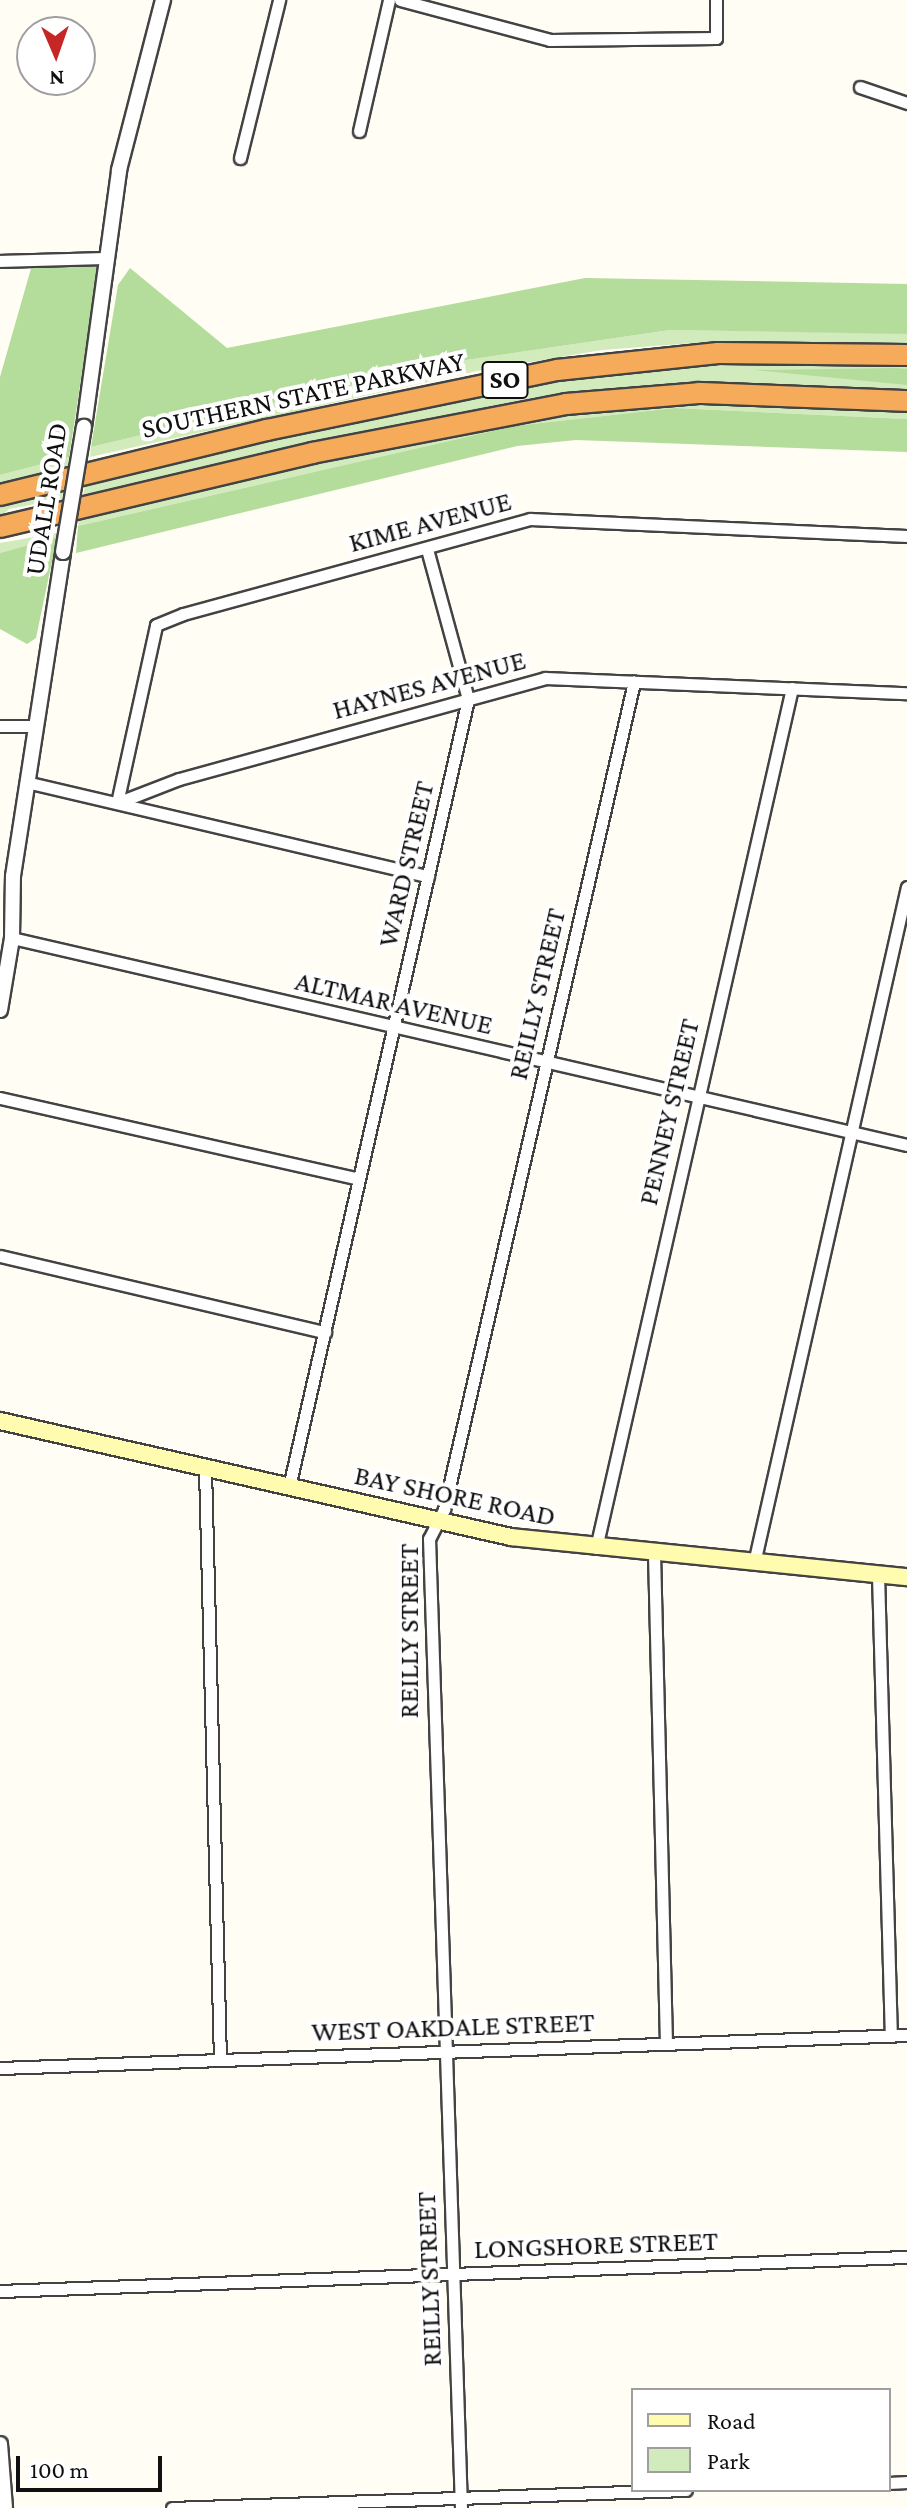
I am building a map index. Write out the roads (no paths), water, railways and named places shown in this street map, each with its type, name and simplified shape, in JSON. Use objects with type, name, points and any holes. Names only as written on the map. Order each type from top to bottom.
[{"type":"highway","name":"SOUTHERN STATE PARKWAY","points":[[0,495],[255,432],[557,370],[744,352],[907,355]]},
{"type":"highway","name":"SOUTHERN STATE PARKWAY","points":[[0,527],[277,460],[539,407],[699,393],[907,401]]},
{"type":"main road","name":"BAY SHORE ROAD","points":[[0,1421],[436,1522],[596,1548],[907,1577]]},
{"type":"street","name":"UDALL ROAD","points":[[0,1010],[12,938],[13,876],[26,782],[84,427],[119,170],[163,0]]},
{"type":"street","points":[[240,158],[279,0]]},
{"type":"street","points":[[359,131],[389,0]]},
{"type":"street","points":[[400,0],[550,40],[716,38],[716,0]]},
{"type":"street","points":[[860,87],[907,103]]},
{"type":"street","points":[[0,261],[108,258]]},
{"type":"street","name":"KIME AVENUE","points":[[117,803],[156,625],[530,519],[907,536]]},
{"type":"street","name":"WARD STREET","points":[[289,1487],[468,699],[427,549]]},
{"type":"street","name":"HAYNES AVENUE","points":[[117,803],[179,779],[545,678],[907,693]]},
{"type":"street","name":"REILLY STREET","points":[[461,2503],[429,1537],[444,1509],[634,682]]},
{"type":"street","name":"PENNEY STREET","points":[[596,1548],[792,688]]},
{"type":"street","points":[[0,726],[35,726]]},
{"type":"street","points":[[26,782],[428,876]]},
{"type":"street","points":[[754,1563],[907,887]]},
{"type":"street","name":"ALTMAR AVENUE","points":[[12,938],[907,1145]]},
{"type":"street","points":[[0,1098],[358,1179]]},
{"type":"street","points":[[0,1256],[325,1332]]},
{"type":"street","points":[[205,1468],[220,2060]]},
{"type":"street","points":[[654,1553],[666,2043]]},
{"type":"street","points":[[878,1574],[891,2035]]},
{"type":"street","name":"WEST OAKDALE STREET","points":[[0,2068],[907,2035]]},
{"type":"street","name":"LONGSHORE STREET","points":[[0,2291],[907,2257]]},
{"type":"street","points":[[0,2444],[5,2508]]},
{"type":"street","points":[[172,2508],[461,2503],[651,2492]]}]
